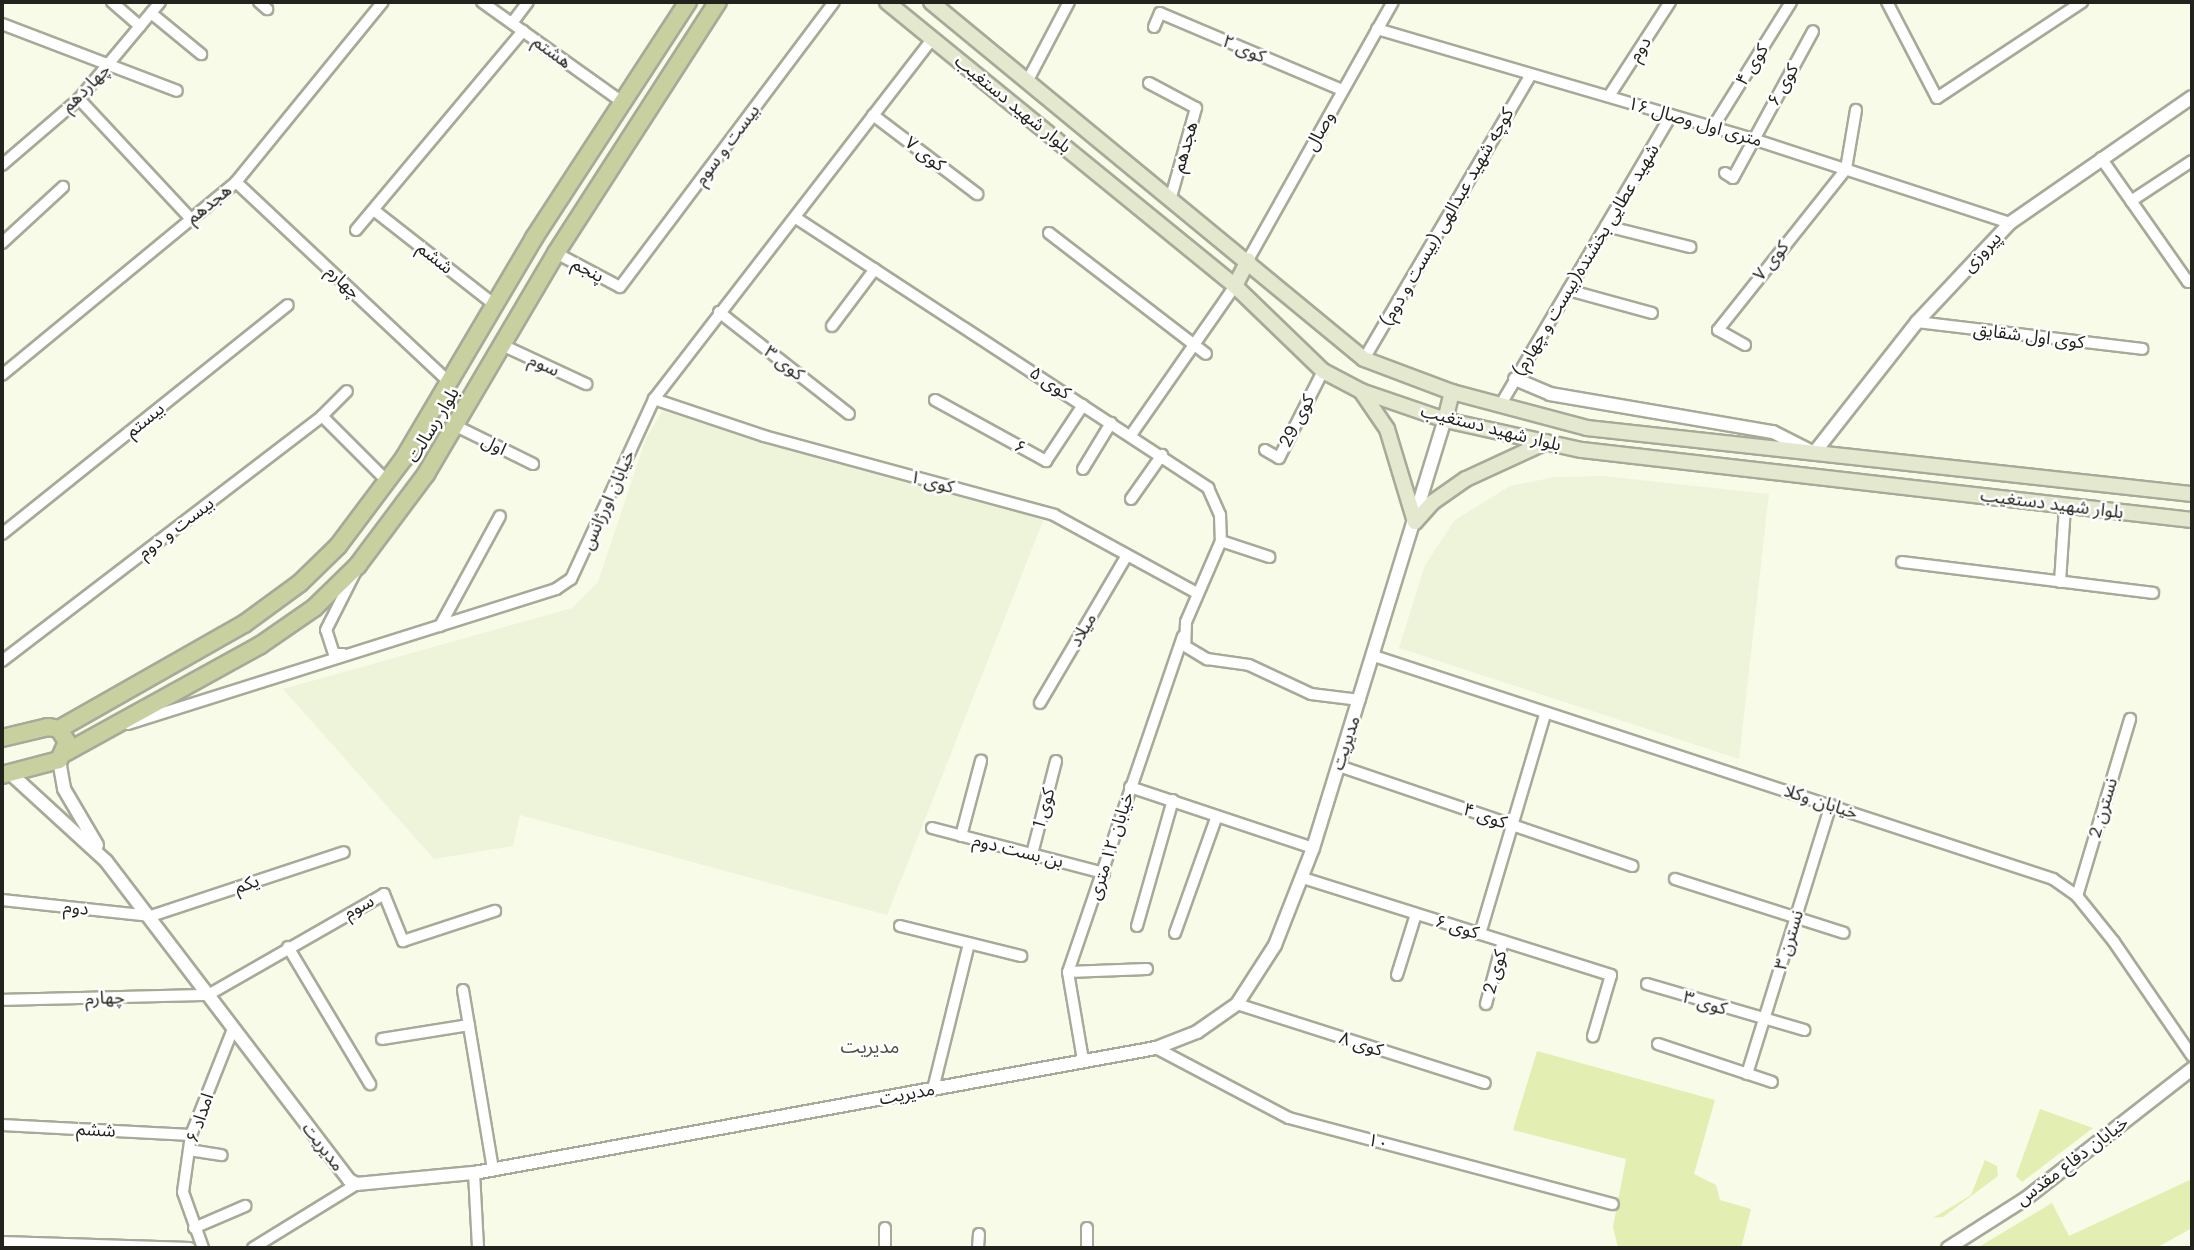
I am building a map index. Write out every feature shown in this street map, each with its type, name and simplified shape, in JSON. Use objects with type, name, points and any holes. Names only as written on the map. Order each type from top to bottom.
[{"type":"main road","name":"بلوار رسالت","points":[[59,729],[244,624],[300,583],[338,545],[404,458],[534,239],[688,2]]},
{"type":"main road","name":"بلوار رسالت","points":[[5,777],[62,757],[259,646],[314,608],[358,565],[426,474],[556,253],[718,2]]},
{"type":"main road","name":"بلوار شهید دستغیب","points":[[887,2],[1235,286],[1323,371],[1361,391],[1445,420],[1546,442],[2192,520]]},
{"type":"main road","name":"بلوار شهید دستغیب","points":[[931,2],[1248,260],[1364,359],[1452,392],[1587,428],[2192,494]]},
{"type":"main road","points":[[534,239],[556,253]]},
{"type":"main road","points":[[1235,286],[1248,260]]},
{"type":"main road","points":[[1361,391],[1387,429],[1415,522]]},
{"type":"main road","points":[[1445,420],[1452,392]]},
{"type":"main road","points":[[1415,522],[1433,502],[1466,479],[1546,442]]},
{"type":"main road","points":[[404,458],[426,474]]},
{"type":"main road","points":[[2,738],[48,727],[59,729],[67,743],[62,757]]},
{"type":"street","points":[[111,2],[140,26]]},
{"type":"street","name":"چهاردهم","points":[[2,164],[79,99],[111,65],[160,2]]},
{"type":"street","name":"هجدهم","points":[[2,375],[236,182],[383,2]]},
{"type":"street","name":"هشتم","points":[[482,2],[622,102]]},
{"type":"street","points":[[512,23],[528,2]]},
{"type":"street","name":"بیست و سوم","points":[[620,287],[834,2]]},
{"type":"street","points":[[1028,80],[1069,2]]},
{"type":"street","name":"وصال","points":[[1248,260],[1393,2]]},
{"type":"street","name":"دوم","points":[[1609,96],[1670,2]]},
{"type":"street","name":"کوی ۴","points":[[1713,127],[1791,2]]},
{"type":"street","points":[[1887,2],[1937,98],[2082,2]]},
{"type":"street","points":[[151,13],[201,54]]},
{"type":"street","name":"کوی ۲","points":[[1154,27],[1160,13],[1342,90]]},
{"type":"street","points":[[2,24],[177,91]]},
{"type":"street","name":"۱۶ متری اول وصال","points":[[1377,29],[1530,76],[1609,96],[1753,139],[2010,223]]},
{"type":"street","points":[[356,230],[375,211],[523,31]]},
{"type":"street","name":"کوی ۶","points":[[1753,139],[1813,32]]},
{"type":"street","name":"خیابان اورژانس","points":[[117,728],[556,589],[571,579],[654,400],[719,312],[796,218],[933,38]]},
{"type":"street","name":"کوچه شهید عبدالهی (بیست و دوم)","points":[[1364,359],[1530,76]]},
{"type":"street","name":"هجدهم","points":[[1149,83],[1196,108],[1171,197]]},
{"type":"street","name":"پیروزی","points":[[1814,453],[1917,322],[2010,223],[2192,97]]},
{"type":"street","points":[[79,99],[191,219]]},
{"type":"street","points":[[1846,169],[1857,110]]},
{"type":"street","name":"کوی ۷","points":[[873,115],[977,194]]},
{"type":"street","name":"شهید عطایی بخشنده(بیست و چهارم)","points":[[1500,404],[1671,116]]},
{"type":"street","points":[[1725,173],[1733,178],[1753,139]]},
{"type":"street","points":[[2101,158],[2190,280]]},
{"type":"street","points":[[2131,201],[2192,161]]},
{"type":"street","name":"کوی ۷","points":[[1745,345],[1718,330],[1846,169]]},
{"type":"street","name":"چهارم","points":[[236,182],[449,382]]},
{"type":"street","points":[[2,243],[63,187]]},
{"type":"street","name":"ششم","points":[[375,211],[496,306]]},
{"type":"street","name":"کوی ۵","points":[[796,218],[1163,455],[1208,488],[1220,515],[1221,541]]},
{"type":"street","points":[[1606,226],[1690,247]]},
{"type":"street","points":[[1049,233],[1206,354]]},
{"type":"street","name":"پنجم","points":[[556,253],[620,287]]},
{"type":"street","points":[[831,326],[875,269]]},
{"type":"street","points":[[1131,435],[1235,286]]},
{"type":"street","points":[[1568,290],[1652,313]]},
{"type":"street","name":"بیستم","points":[[2,534],[288,305]]},
{"type":"street","name":"کوی ۳","points":[[719,312],[849,414]]},
{"type":"street","name":"کوی اول شقایق","points":[[1917,322],[2142,349]]},
{"type":"street","name":"سوم","points":[[502,345],[586,384]]},
{"type":"street","name":"کوی 29","points":[[1265,450],[1279,458],[1323,371]]},
{"type":"street","points":[[1515,379],[1550,394],[1773,432],[1814,453]]},
{"type":"street","name":"بیست و دوم","points":[[2,661],[322,415],[347,391]]},
{"type":"street","name":"کوی ۱","points":[[654,400],[764,436],[1054,515],[1126,557],[1197,593]]},
{"type":"street","name":"۶","points":[[936,400],[1046,461],[1083,405]]},
{"type":"street","points":[[322,415],[388,482]]},
{"type":"street","name":"مدیریت","points":[[62,757],[64,789],[106,861],[349,1180],[357,1184],[492,1170],[1156,1048],[1197,1032],[1237,1004],[1275,945],[1313,848],[1445,420]]},
{"type":"street","points":[[1083,469],[1111,423]]},
{"type":"street","name":"اول","points":[[456,426],[533,464]]},
{"type":"street","points":[[1131,499],[1163,455]]},
{"type":"street","points":[[2060,582],[2065,506]]},
{"type":"street","points":[[440,626],[500,516]]},
{"type":"street","points":[[1197,593],[1221,541],[1269,557]]},
{"type":"street","name":"میلاد","points":[[1040,703],[1126,557]]},
{"type":"street","points":[[1902,562],[2152,593]]},
{"type":"street","points":[[353,653],[334,654],[327,630],[358,565]]},
{"type":"street","name":"خیابان ۱۲ متری","points":[[1083,1060],[1068,972],[1104,873],[1130,788],[1197,593]]},
{"type":"street","points":[[1183,636],[1185,646],[1207,659],[1249,665],[1311,694],[1360,699]]},
{"type":"street","name":"خیابان وکلا","points":[[1374,656],[1545,715],[2020,865],[2077,896],[2114,942],[2192,1056]]},
{"type":"street","points":[[1480,934],[1545,715]]},
{"type":"street","name":"نسترن 2","points":[[2077,896],[2130,719]]},
{"type":"street","points":[[961,836],[981,761]]},
{"type":"street","name":"کوی 1","points":[[1032,854],[1056,761]]},
{"type":"street","name":"کوی ۴","points":[[1339,766],[1632,866]]},
{"type":"street","name":"مدیریت","points":[[5,777],[106,861]]},
{"type":"street","points":[[1130,788],[1313,848]]},
{"type":"street","points":[[1137,926],[1172,800]]},
{"type":"street","name":"نسترن ۳","points":[[1747,1074],[1831,805]]},
{"type":"street","points":[[1175,933],[1217,816]]},
{"type":"street","name":"بن بست دوم","points":[[932,828],[1104,873]]},
{"type":"street","name":"یکم","points":[[150,916],[344,852]]},
{"type":"street","name":"کوی ۶","points":[[1303,878],[1611,975],[1593,1037]]},
{"type":"street","points":[[1675,879],[1843,933]]},
{"type":"street","name":"سوم","points":[[208,995],[384,894],[403,941],[495,911]]},
{"type":"street","name":"دوم","points":[[2,900],[150,916]]},
{"type":"street","points":[[1397,975],[1416,914]]},
{"type":"street","points":[[900,926],[1021,956]]},
{"type":"street","name":"کوی 2","points":[[1486,1003],[1503,941]]},
{"type":"street","points":[[933,1089],[969,943]]},
{"type":"street","points":[[288,947],[370,1084]]},
{"type":"street","points":[[1068,972],[1147,969]]},
{"type":"street","name":"کوی ۳","points":[[1647,984],[1763,1021]]},
{"type":"street","points":[[463,990],[492,1170]]},
{"type":"street","name":"چهارم","points":[[2,1000],[208,995]]},
{"type":"street","name":"کوی ۸","points":[[1237,1004],[1485,1083]]},
{"type":"street","points":[[1763,1021],[1804,1030]]},
{"type":"street","points":[[382,1039],[469,1025]]},
{"type":"street","name":"امداد ۶","points":[[203,1248],[183,1192],[188,1150],[191,1135],[233,1029]]},
{"type":"street","points":[[1658,1044],[1772,1082]]},
{"type":"street","name":"۱۰","points":[[1156,1048],[1289,1118],[1613,1204]]},
{"type":"street","name":"خیابان دفاع مقدس","points":[[1948,1248],[2025,1199],[2192,1069]]},
{"type":"street","name":"ششم","points":[[2,1125],[191,1135]]},
{"type":"street","points":[[188,1150],[222,1155]]},
{"type":"street","points":[[474,1173],[478,1248]]},
{"type":"street","points":[[253,1248],[357,1184]]},
{"type":"street","points":[[194,1228],[245,1206]]},
{"type":"street","points":[[885,1228],[885,1248]]},
{"type":"street","points":[[1087,1228],[1087,1248]]},
{"type":"street","points":[[978,1248],[979,1234]]},
{"type":"street","points":[[2,1242],[190,1248]]},
{"type":"shaded area","points":[[663,410],[1045,516],[887,915],[520,815],[513,846],[434,859],[283,689],[572,608],[598,582],[646,438]]},
{"type":"shaded area","points":[[1603,476],[1769,494],[1739,759],[1399,648],[1425,565],[1455,520],[1510,486],[1555,477]]},
{"type":"green space","points":[[1537,1051],[1715,1100],[1694,1174],[1716,1185],[1720,1200],[1751,1209],[1741,1248],[1618,1248],[1613,1227],[1626,1159],[1513,1130]]},
{"type":"green space","points":[[2040,1109],[2093,1128],[2022,1182],[2016,1176]]},
{"type":"green space","points":[[1985,1160],[1997,1166],[1998,1176],[1943,1217],[1933,1218],[1971,1195]]},
{"type":"green space","points":[[2192,1179],[2192,1228],[2156,1248],[1977,1248],[2052,1203],[2069,1236]]},
{"type":"district","name":"مدیریت","points":[[870,1047]]}]
